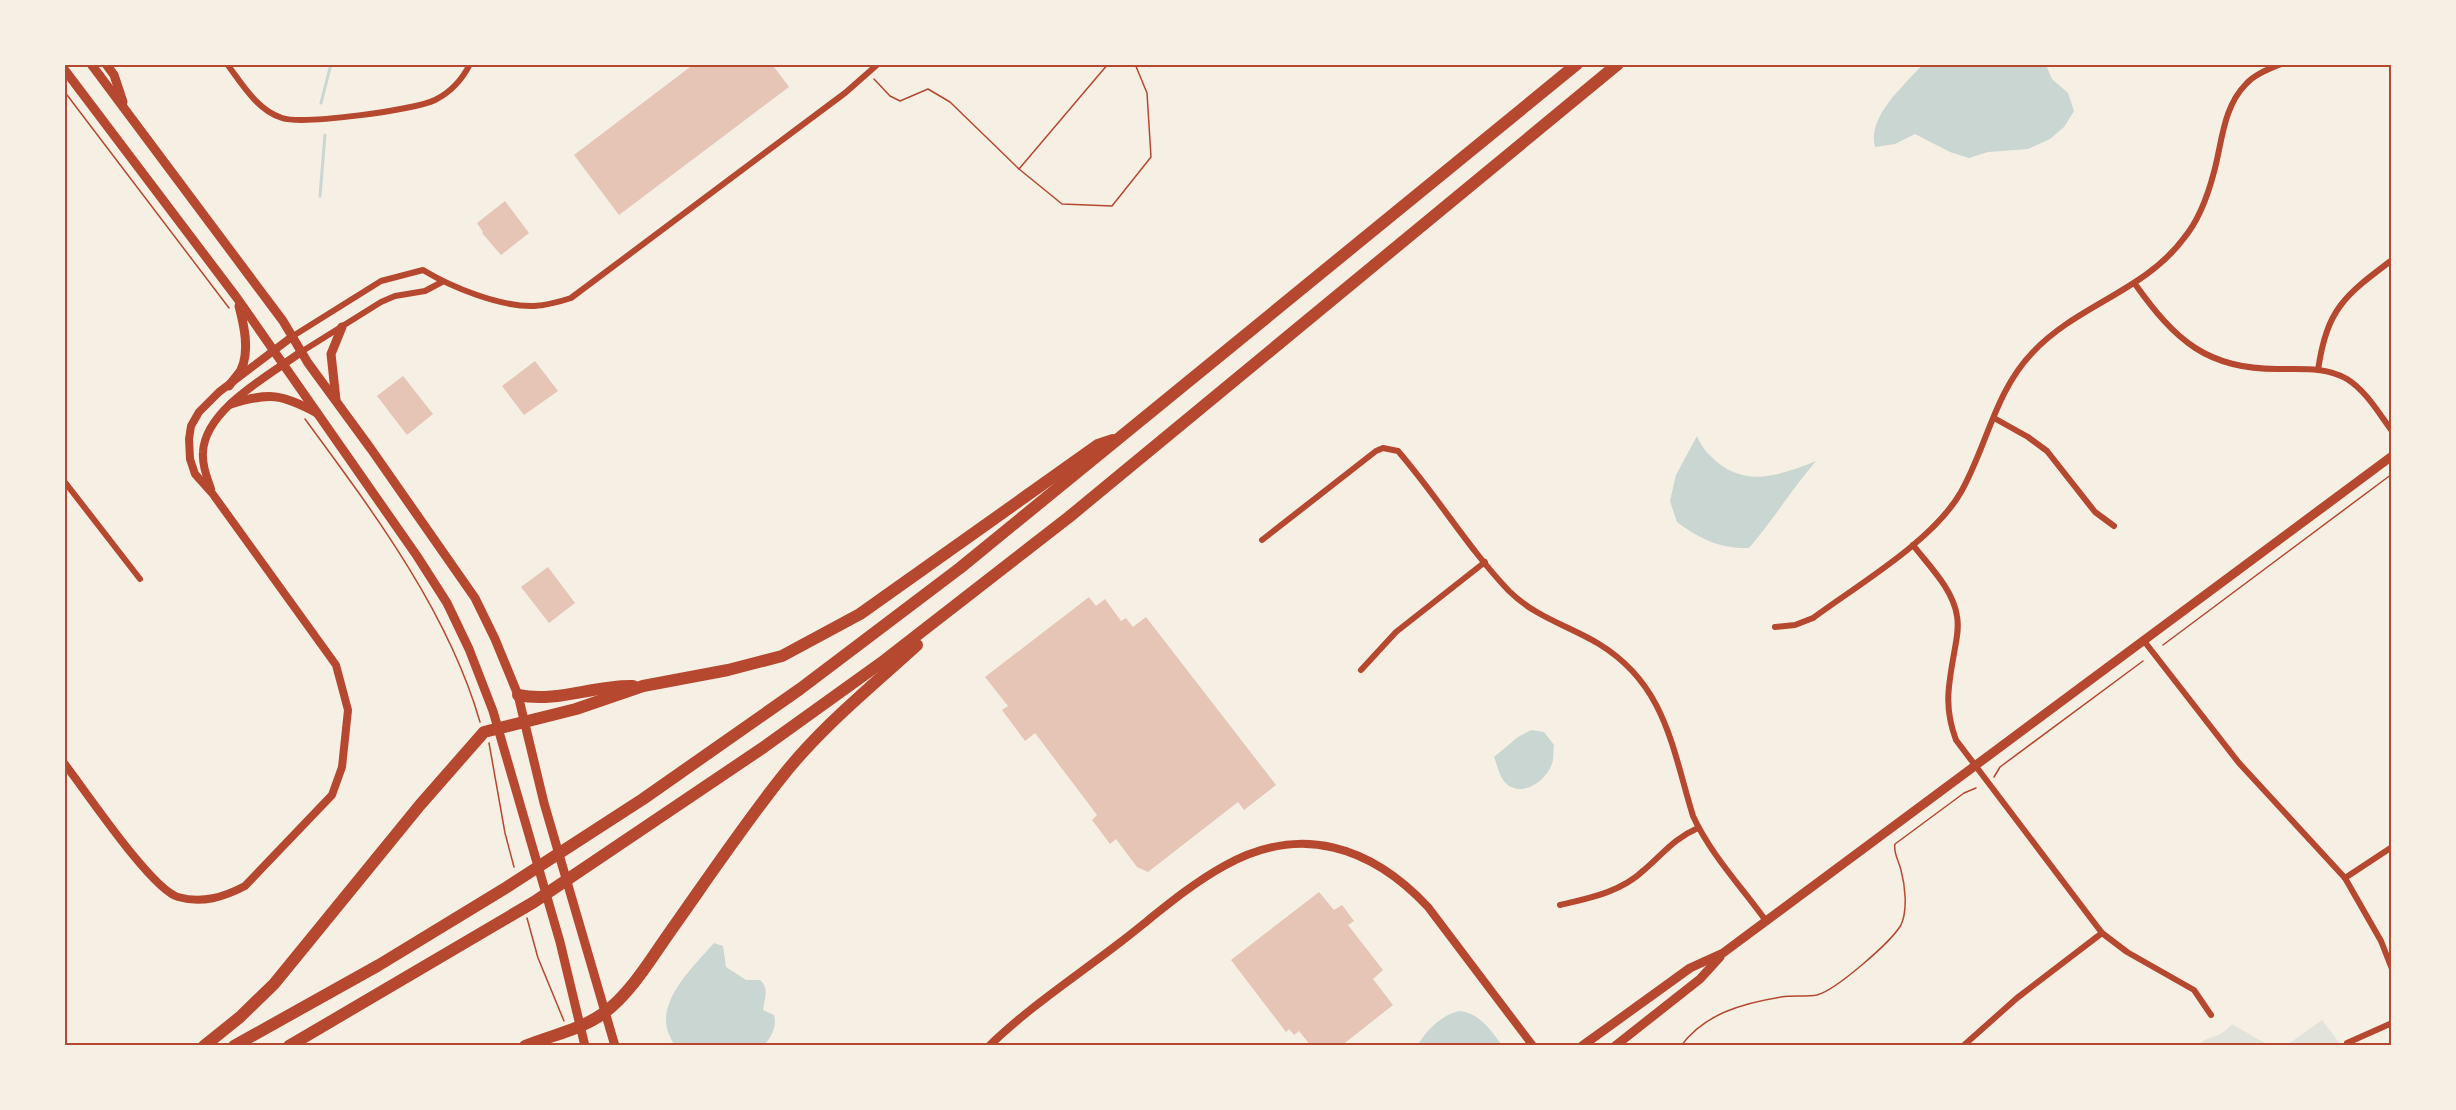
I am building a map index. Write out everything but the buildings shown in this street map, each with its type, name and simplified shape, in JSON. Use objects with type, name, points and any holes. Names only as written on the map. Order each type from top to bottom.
[{"type":"highway","points":[[234,1046],[379,965],[507,887],[643,799],[800,689],[932,590],[1577,64]]},
{"type":"highway","points":[[289,1046],[547,894],[764,747],[885,660],[1069,517],[1618,64]]},
{"type":"highway","points":[[204,1046],[250,1008],[274,984],[454,764],[484,732],[576,709],[643,686],[782,656],[860,614],[1098,445],[1122,437]]},
{"type":"highway","points":[[525,1046],[582,1026],[604,1012],[639,976],[780,778],[810,742],[854,699],[972,594]]},
{"type":"highway","points":[[518,695],[546,698],[618,686],[643,686]]},
{"type":"main road","points":[[91,64],[293,336],[301,352],[475,598],[508,666],[518,695],[544,803],[615,1046]]},
{"type":"main road","points":[[106,64],[114,75],[124,108]]},
{"type":"main road","points":[[64,69],[237,298],[447,603],[480,675],[497,728],[560,942],[585,1046]]},
{"type":"main road","points":[[229,386],[242,369],[245,347],[244,326],[237,298]]},
{"type":"main road","points":[[336,400],[331,354],[342,327]]},
{"type":"main road","points":[[231,404],[254,396],[274,395],[291,399],[319,414]]},
{"type":"main road","points":[[1615,1046],[1700,979],[1723,953],[2391,456]]},
{"type":"main road","points":[[1582,1046],[1690,968],[1723,953]]},
{"type":"street","points":[[227,64],[259,104],[282,118],[299,121],[316,121],[433,101],[447,93],[459,81],[470,64]]},
{"type":"street","points":[[64,763],[147,872],[176,896],[212,899],[245,886],[332,795],[342,767],[348,710],[336,665],[212,493],[195,474],[190,459],[189,439],[191,426],[199,412],[214,396],[293,336],[381,280],[423,270],[461,290],[516,305],[548,304],[571,298],[593,284],[869,74],[878,64]]},
{"type":"street","points":[[1775,627],[1796,624],[1813,618],[1913,545],[1948,512],[1961,492],[2010,382],[2023,362],[2042,342],[2064,325],[2135,284],[2185,238],[2207,196],[2226,120],[2237,95],[2247,82],[2281,64]]},
{"type":"street","points":[[2318,370],[2325,333],[2344,297],[2391,260]]},
{"type":"street","points":[[212,493],[206,471],[204,445],[217,418],[231,404],[301,352],[381,302],[395,296],[425,291],[442,282]]},
{"type":"street","points":[[2135,284],[2171,330],[2189,345],[2208,356],[2251,368],[2318,370],[2332,373],[2346,379],[2362,391],[2391,431]]},
{"type":"street","points":[[1994,418],[2028,437],[2047,452],[2095,512],[2114,526]]},
{"type":"street","points":[[1262,540],[1376,451],[1390,447],[1398,451],[1510,592],[1551,622],[1598,643],[1619,657],[1638,675],[1653,696],[1665,720],[1698,828],[1717,858],[1766,921]]},
{"type":"street","points":[[64,481],[140,579]]},
{"type":"street","points":[[1913,545],[1944,585],[1957,615],[1958,629],[1947,697],[1947,711],[1956,740],[2102,933],[2127,952],[2194,990],[2211,1015]]},
{"type":"street","points":[[1360,670],[1396,632],[1485,562]]},
{"type":"street","points":[[2144,641],[2239,763],[2345,879],[2381,941],[2391,969]]},
{"type":"street","points":[[1560,905],[1594,897],[1621,887],[1644,871],[1670,844],[1698,828]]},
{"type":"street","points":[[990,1046],[1179,898],[1224,866],[1264,849],[1287,845],[1330,846],[1373,861],[1410,887],[1428,907],[1533,1046]]},
{"type":"street","points":[[2345,879],[2391,847]]},
{"type":"street","points":[[1963,1046],[2017,998],[2102,933]]},
{"type":"street","points":[[2347,1043],[2391,1023]]},
{"type":"path","points":[[1019,169],[1108,64]]},
{"type":"path","points":[[869,74],[890,96],[900,101],[928,89],[950,102],[1019,169],[1062,204],[1112,206],[1150,157],[1146,93],[1135,64]]},
{"type":"path","points":[[64,91],[230,309]]},
{"type":"path","points":[[301,413],[419,584],[456,656],[480,721]]},
{"type":"path","points":[[2163,645],[2391,474]]},
{"type":"path","points":[[1993,778],[2000,767],[2143,661]]},
{"type":"path","points":[[490,748],[514,868]]},
{"type":"path","points":[[1681,1046],[1702,1024],[1735,1008],[1780,997],[1818,994],[1845,978],[1881,948],[1901,925],[1903,918],[1904,888],[1895,854],[1895,844],[1967,791],[1976,788]]},
{"type":"path","points":[[526,913],[534,941],[564,1020]]},
{"type":"shaded area","points":[[1923,64],[2046,65],[2052,79],[2068,93],[2074,111],[2064,127],[2050,139],[2028,149],[1988,152],[1969,158],[1950,152],[1915,134],[1895,144],[1875,147],[1876,124],[1882,113],[1897,92]]},
{"type":"shaded area","points":[[1697,436],[1706,451],[1717,462],[1741,475],[1753,477],[1778,474],[1816,461],[1749,548],[1729,547],[1711,542],[1677,522],[1670,501],[1676,475]]},
{"type":"shaded area","points":[[1531,730],[1544,732],[1554,745],[1553,762],[1549,771],[1537,783],[1523,789],[1516,789],[1503,780],[1494,757],[1518,737]]},
{"type":"shaded area","points":[[714,943],[723,946],[726,967],[746,980],[760,980],[765,987],[763,1010],[774,1015],[775,1023],[764,1045],[674,1045],[669,1035],[666,1016],[674,993],[689,971]]},
{"type":"shaded area","points":[[1460,1011],[1479,1019],[1502,1045],[1418,1045],[1436,1023],[1447,1015]]},
{"type":"shaded area","points":[[2322,1020],[2341,1045],[2287,1045]]},
{"type":"shaded area","points":[[2232,1024],[2268,1045],[2198,1045],[2219,1035]]},
{"type":"waterway","points":[[321,103],[331,64]]},
{"type":"waterway","points":[[320,196],[325,135]]}]
